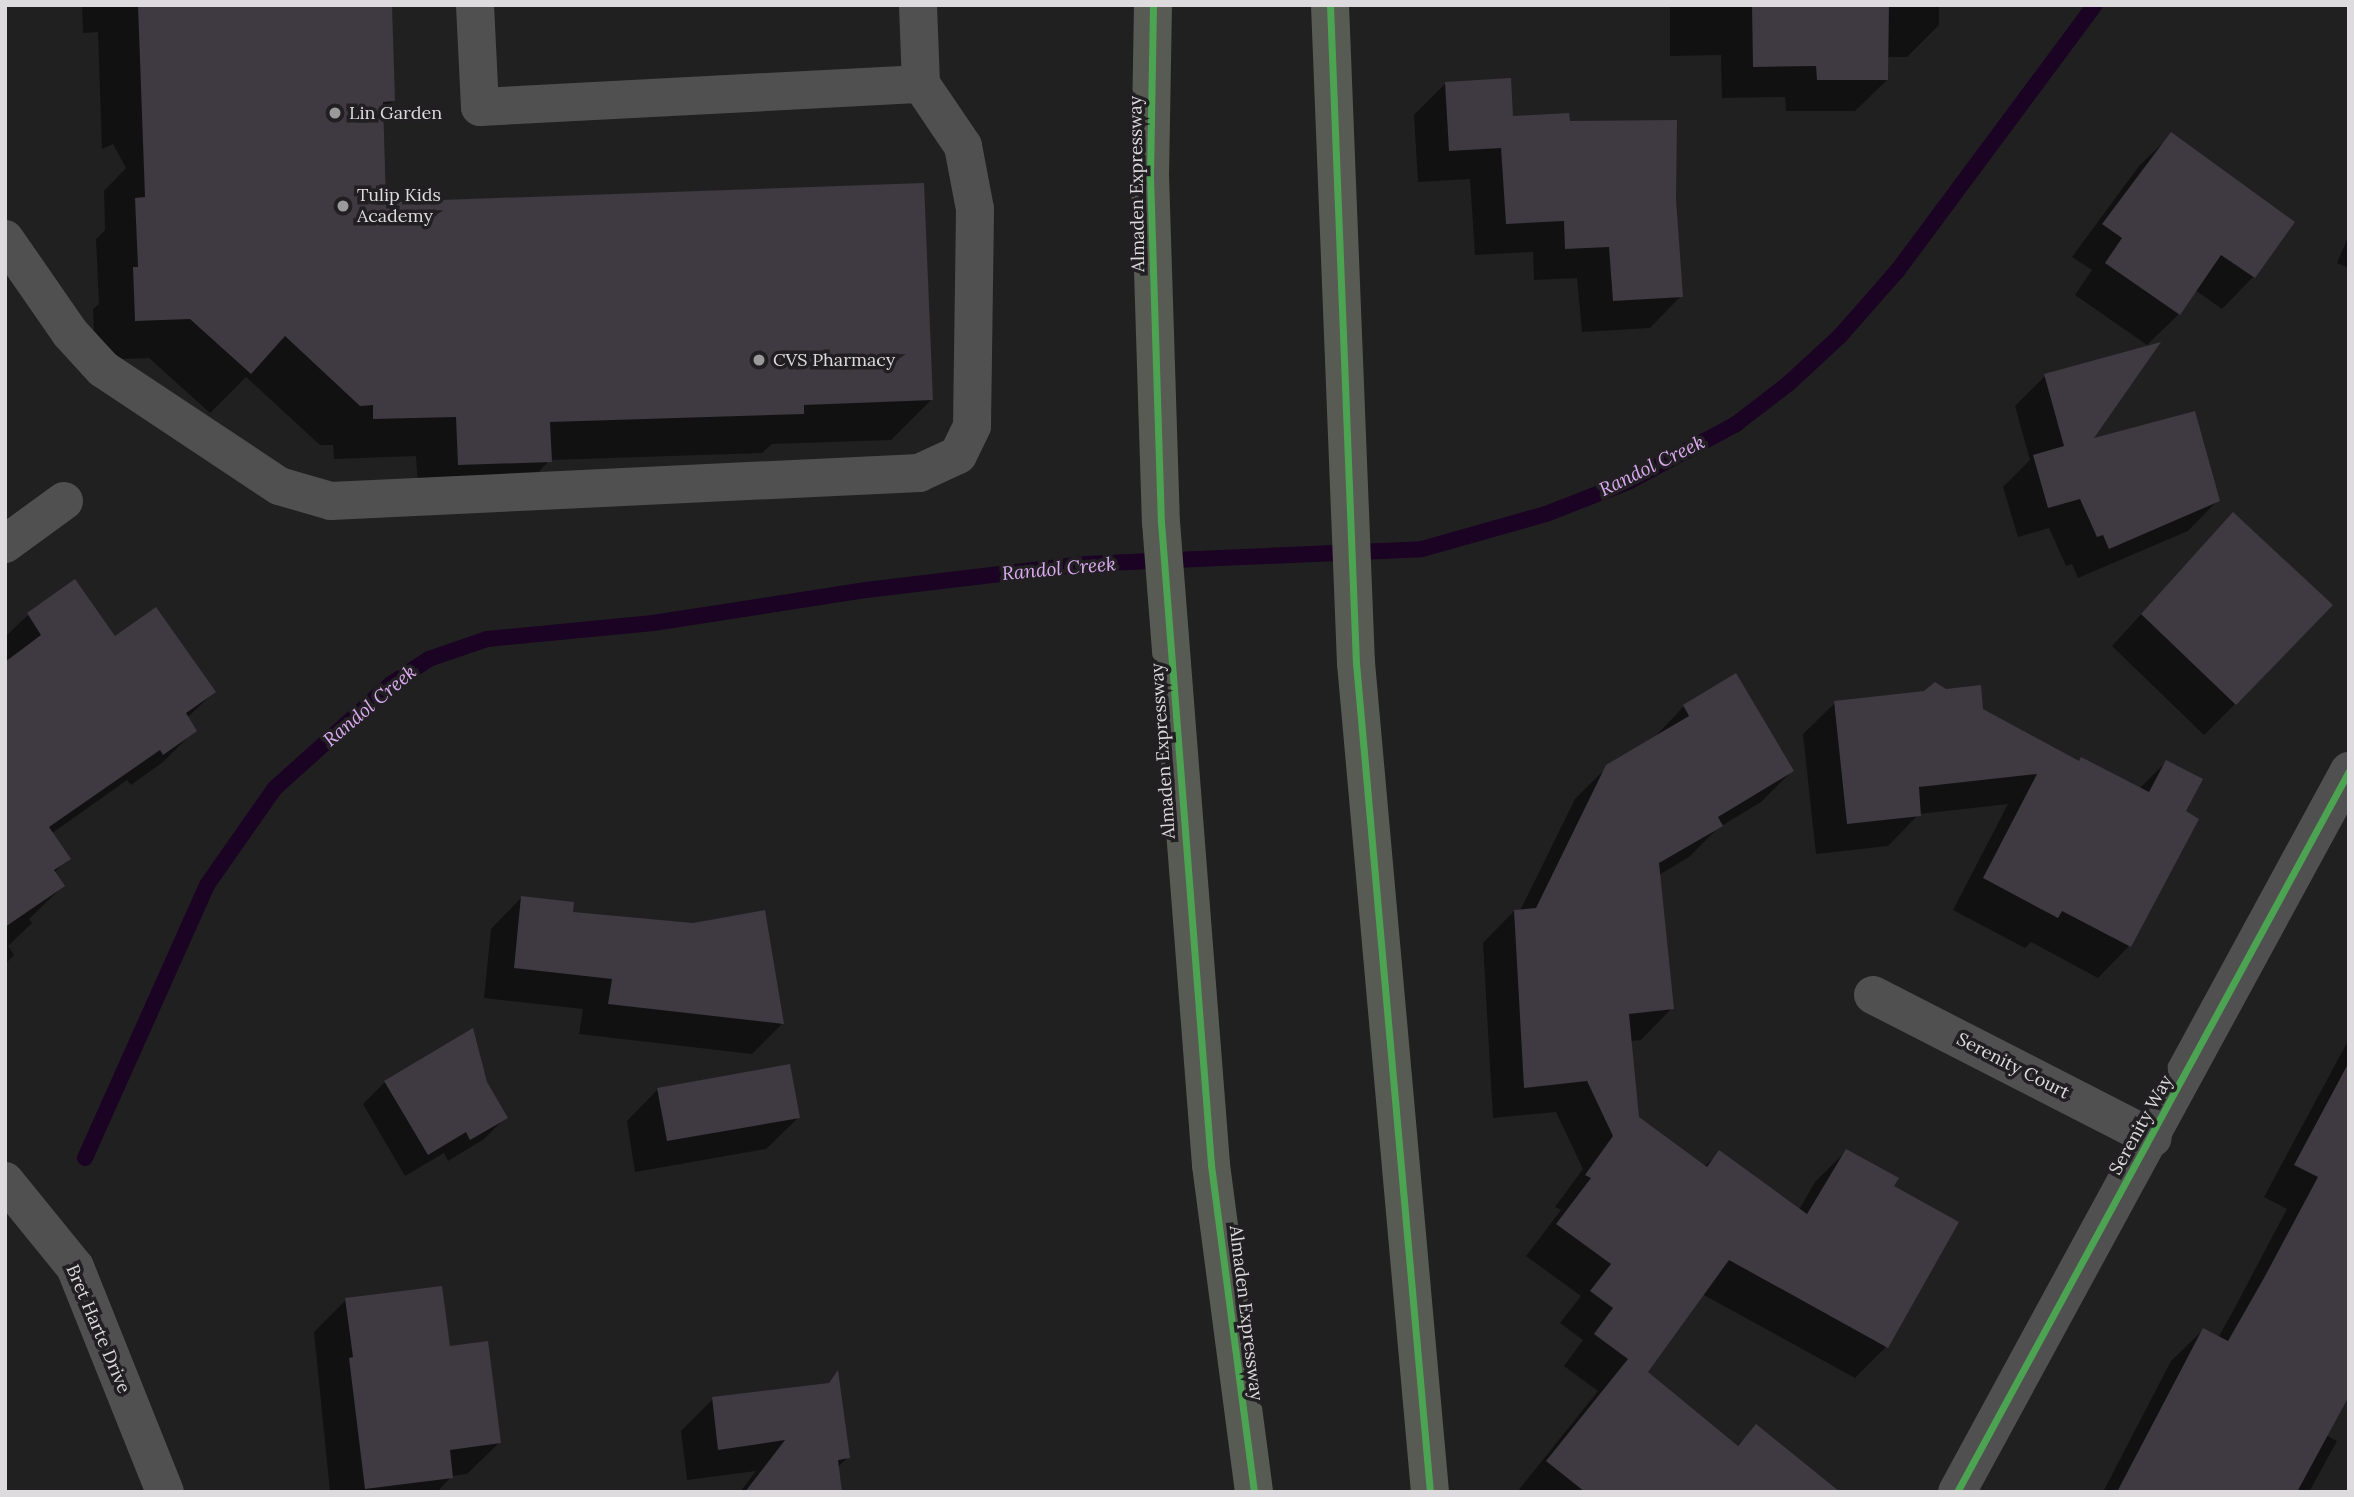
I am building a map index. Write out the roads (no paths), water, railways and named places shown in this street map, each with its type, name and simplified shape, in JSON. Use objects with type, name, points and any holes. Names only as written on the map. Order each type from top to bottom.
[{"type":"main road","name":"Almaden Expressway","points":[[1153,5],[1150,175],[1161,522],[1211,1165],[1254,1492]]},
{"type":"main road","points":[[1330,5],[1353,612],[1430,1492]]},
{"type":"street","points":[[475,5],[480,107],[921,84]]},
{"type":"street","points":[[5,239],[70,333],[103,369],[279,486],[331,501],[919,473],[958,455],[972,426],[975,209],[963,146],[921,84],[918,5]]},
{"type":"street","points":[[5,544],[64,501]]},
{"type":"street","name":"Serenity Way","points":[[1957,1492],[2152,1138],[2349,771]]},
{"type":"street","name":"Serenity Court","points":[[1873,995],[2152,1138]]},
{"type":"street","name":"Bret Harte Drive","points":[[5,1181],[75,1267],[165,1492]]},
{"type":"waterway","name":"Randol Creek","points":[[85,1158],[207,885],[275,788],[391,684],[429,659],[487,639],[653,623],[866,590],[1084,564],[1422,549],[1546,514],[1628,482],[1736,424],[1788,384],[1840,336],[1898,270],[2095,5]]},
{"type":"place","name":"Lin Garden","points":[[335,113]]},
{"type":"place","name":"Tulip Kids Academy","points":[[343,206]]},
{"type":"place","name":"CVS Pharmacy","points":[[759,360]]}]
